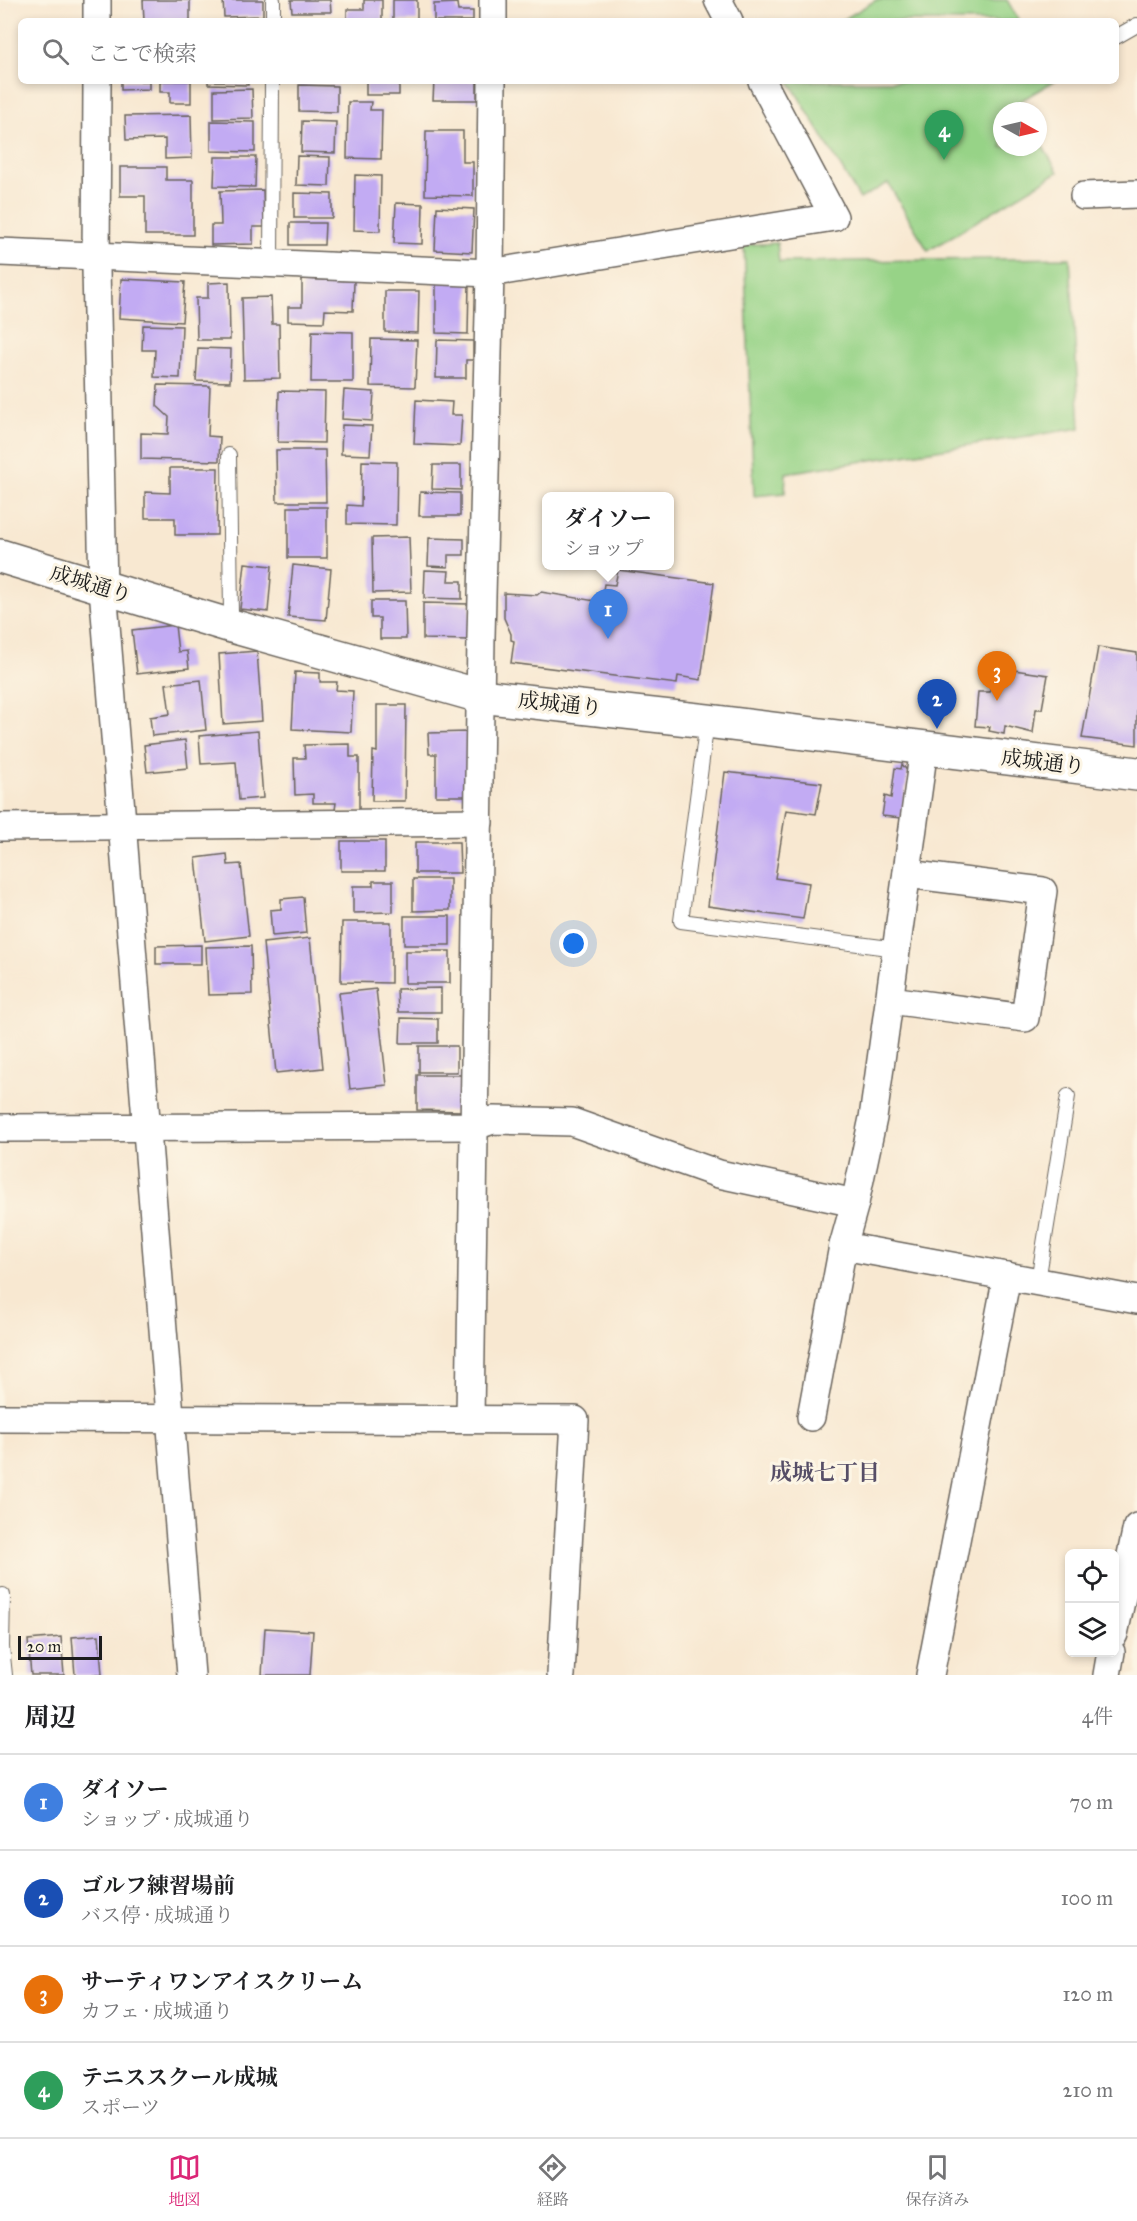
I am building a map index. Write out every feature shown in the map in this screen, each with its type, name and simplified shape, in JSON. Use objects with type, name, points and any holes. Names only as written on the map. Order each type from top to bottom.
[{"type":"street","points":[[97,0],[97,18]]},
{"type":"street","points":[[492,18],[493,0]]},
{"type":"street","points":[[718,0],[727,18]]},
{"type":"street","points":[[97,84],[96,255],[103,588],[191,1675]]},
{"type":"street","points":[[470,1419],[480,696],[492,84]]},
{"type":"street","points":[[0,252],[490,273],[834,217],[764,84]]},
{"type":"street","points":[[1084,196],[1137,194]]},
{"type":"street","name":"成城通り","points":[[0,556],[228,625],[480,696],[707,721],[1137,774]]},
{"type":"street","points":[[811,1417],[843,1246],[855,1203],[873,1118],[924,748]]},
{"type":"street","points":[[0,827],[479,822]]},
{"type":"street","points":[[890,1000],[1025,1018],[1043,891],[907,874]]},
{"type":"street","points":[[0,1128],[475,1126],[493,1120],[572,1122],[719,1174],[855,1203]]},
{"type":"street","points":[[843,1246],[1137,1300]]},
{"type":"street","points":[[930,1675],[1007,1276]]},
{"type":"street","points":[[0,1419],[575,1420],[561,1675]]},
{"type":"street","points":[[1119,1611],[1137,1527]]},
{"type":"street","points":[[1107,1675],[1110,1657]]},
{"type":"lane","points":[[273,0],[273,18]]},
{"type":"lane","points":[[1119,35],[1137,25]]},
{"type":"lane","points":[[271,265],[272,84]]},
{"type":"lane","points":[[228,625],[231,614],[229,455]]},
{"type":"lane","points":[[707,721],[681,921],[897,949]]},
{"type":"lane","points":[[1038,1281],[1068,1096]]},
{"type":"lane","points":[[3,1595],[2,1647],[5,1675]]},
{"type":"green space","points":[[876,0],[1007,0],[1017,18],[846,18]]},
{"type":"green space","points":[[791,84],[1049,84],[1019,102],[993,102],[993,156],[1047,156],[1047,153],[1058,172],[928,251],[888,183],[860,199]]},
{"type":"green space","points":[[777,243],[779,262],[1070,258],[1080,428],[786,473],[785,493],[754,496],[744,245]]},
{"type":"building","points":[[143,0],[190,0],[190,18],[144,18]]},
{"type":"building","points":[[223,0],[263,0],[263,16],[224,17]]},
{"type":"building","points":[[291,0],[330,0],[331,12],[292,12]]},
{"type":"building","points":[[364,0],[382,0],[382,18],[347,18],[347,9],[364,9]]},
{"type":"building","points":[[393,0],[417,0],[417,18],[393,18]]},
{"type":"building","points":[[457,3],[458,11],[473,11],[473,18],[434,18],[434,4]]},
{"type":"building","points":[[121,84],[149,84],[149,89],[121,90]]},
{"type":"building","points":[[160,84],[191,84],[191,103],[170,103],[170,92],[160,92]]},
{"type":"building","points":[[366,84],[399,84],[399,95],[366,95]]},
{"type":"building","points":[[434,84],[477,84],[477,100],[433,100]]},
{"type":"building","points":[[299,85],[337,86],[337,112],[299,111]]},
{"type":"building","points":[[252,89],[253,118],[214,119],[214,90]]},
{"type":"building","points":[[348,102],[371,102],[370,110],[382,110],[381,159],[347,158]]},
{"type":"building","points":[[191,115],[192,158],[165,159],[165,139],[126,140],[125,116]]},
{"type":"building","points":[[211,121],[255,122],[255,152],[211,151]]},
{"type":"building","points":[[302,121],[336,122],[335,153],[301,152]]},
{"type":"building","points":[[426,131],[463,131],[463,162],[473,162],[473,196],[425,195]]},
{"type":"building","points":[[297,156],[330,157],[329,186],[296,185]]},
{"type":"building","points":[[215,157],[256,157],[255,187],[214,186]]},
{"type":"building","points":[[120,167],[166,167],[166,180],[193,180],[193,235],[145,235],[145,196],[120,196]]},
{"type":"building","points":[[355,175],[381,176],[380,231],[354,230]]},
{"type":"building","points":[[263,190],[264,227],[253,227],[253,244],[211,245],[211,225],[221,225],[220,191]]},
{"type":"building","points":[[294,193],[332,194],[332,218],[294,218]]},
{"type":"building","points":[[396,203],[423,204],[422,244],[394,243]]},
{"type":"building","points":[[437,207],[474,209],[472,252],[435,250]]},
{"type":"building","points":[[290,223],[325,223],[324,245],[290,245]]},
{"type":"building","points":[[121,279],[185,282],[182,322],[119,318]]},
{"type":"building","points":[[302,279],[354,281],[353,311],[325,310],[324,322],[288,321],[288,307],[302,307]]},
{"type":"building","points":[[436,281],[469,282],[468,334],[436,333]]},
{"type":"building","points":[[229,282],[230,340],[197,340],[196,298],[208,298],[208,283]]},
{"type":"building","points":[[385,291],[419,291],[418,333],[385,332]]},
{"type":"building","points":[[271,297],[272,324],[279,324],[280,378],[244,379],[242,298]]},
{"type":"building","points":[[143,325],[182,326],[180,378],[154,377],[155,350],[142,350]]},
{"type":"building","points":[[312,331],[353,332],[353,382],[311,382]]},
{"type":"building","points":[[371,339],[417,340],[415,387],[370,386]]},
{"type":"building","points":[[437,340],[473,341],[473,360],[466,360],[466,378],[436,378]]},
{"type":"building","points":[[198,348],[231,349],[230,382],[196,381]]},
{"type":"building","points":[[158,385],[210,386],[208,436],[220,437],[219,461],[141,459],[141,433],[168,434],[169,417],[157,406]]},
{"type":"building","points":[[344,390],[374,392],[372,421],[342,419]]},
{"type":"building","points":[[279,391],[325,392],[324,443],[278,442]]},
{"type":"building","points":[[416,400],[452,402],[451,415],[462,415],[460,446],[414,444]]},
{"type":"building","points":[[342,425],[372,426],[370,455],[341,454]]},
{"type":"building","points":[[276,450],[325,450],[326,502],[277,502]]},
{"type":"building","points":[[362,461],[397,462],[396,525],[347,524],[347,505],[361,506]]},
{"type":"building","points":[[433,465],[461,465],[461,490],[432,489]]},
{"type":"building","points":[[170,468],[218,468],[217,535],[175,535],[175,518],[145,518],[145,492],[170,493]]},
{"type":"building","points":[[420,492],[460,493],[460,516],[419,516]]},
{"type":"building","points":[[288,507],[327,507],[327,558],[288,558]]},
{"type":"building","points":[[409,537],[411,592],[373,593],[372,538]]},
{"type":"building","points":[[429,538],[464,539],[464,555],[448,555],[448,567],[428,566]]},
{"type":"building","points":[[245,563],[272,566],[268,612],[240,609]]},
{"type":"building","points":[[293,565],[331,569],[326,620],[288,617]]},
{"type":"building","points":[[425,570],[449,571],[448,581],[462,581],[462,599],[424,598]]},
{"type":"building","points":[[618,570],[714,583],[701,680],[678,676],[677,684],[511,663],[514,641],[511,640],[511,634],[504,618],[504,593],[537,595],[541,592],[601,602],[604,584],[615,585]]},
{"type":"building","points":[[371,601],[405,601],[406,639],[380,639],[380,618],[371,618]]},
{"type":"building","points":[[423,603],[470,604],[470,640],[423,639]]},
{"type":"building","points":[[175,625],[178,652],[187,651],[189,668],[137,674],[132,630]]},
{"type":"building","points":[[1098,647],[1137,653],[1137,745],[1082,738]]},
{"type":"building","points":[[257,651],[262,721],[223,724],[219,654]]},
{"type":"building","points":[[993,667],[1048,675],[1042,709],[1036,709],[1033,733],[1005,726],[1004,734],[989,731],[990,727],[975,726],[978,692],[990,692]]},
{"type":"building","points":[[295,672],[320,673],[320,682],[337,682],[336,690],[353,691],[351,732],[292,729]]},
{"type":"building","points":[[201,680],[206,730],[152,736],[150,717],[170,714],[166,684]]},
{"type":"building","points":[[377,705],[406,705],[405,801],[372,801],[373,751],[377,752]]},
{"type":"building","points":[[258,731],[263,798],[239,800],[236,762],[201,764],[199,736]]},
{"type":"building","points":[[468,732],[469,796],[436,796],[436,754],[429,754],[428,733]]},
{"type":"building","points":[[185,740],[188,768],[147,772],[144,745]]},
{"type":"building","points":[[350,744],[350,757],[359,757],[359,810],[335,810],[336,803],[313,803],[313,794],[295,795],[294,758],[305,758],[304,745]]},
{"type":"building","points":[[902,764],[908,772],[901,818],[882,816],[885,796],[891,798],[895,768],[901,769]]},
{"type":"building","points":[[725,772],[822,783],[816,814],[786,810],[775,878],[809,883],[803,919],[708,906]]},
{"type":"building","points":[[341,841],[385,841],[385,871],[341,871]]},
{"type":"building","points":[[415,842],[459,842],[460,873],[415,873]]},
{"type":"building","points":[[227,854],[228,865],[241,864],[249,936],[205,941],[196,858]]},
{"type":"building","points":[[413,879],[450,879],[450,910],[413,911]]},
{"type":"building","points":[[373,881],[393,881],[393,912],[353,913],[353,886],[373,886]]},
{"type":"building","points":[[303,897],[306,933],[272,936],[270,910],[281,909],[281,899]]},
{"type":"building","points":[[404,916],[450,916],[450,945],[404,945]]},
{"type":"building","points":[[342,922],[391,922],[391,983],[341,982]]},
{"type":"building","points":[[310,938],[323,1068],[276,1073],[263,943]]},
{"type":"building","points":[[201,945],[201,964],[156,964],[156,946]]},
{"type":"building","points":[[251,946],[252,994],[208,995],[206,947]]},
{"type":"building","points":[[405,951],[450,951],[450,983],[405,983]]},
{"type":"building","points":[[441,988],[441,1012],[398,1012],[397,989]]},
{"type":"building","points":[[376,989],[387,1085],[350,1089],[339,993]]},
{"type":"building","points":[[401,1018],[438,1019],[438,1043],[400,1043]]},
{"type":"building","points":[[419,1046],[457,1046],[457,1072],[419,1072]]},
{"type":"building","points":[[417,1075],[463,1075],[463,1111],[417,1110]]},
{"type":"building","points":[[265,1628],[313,1631],[310,1675],[262,1675]]},
{"type":"building","points":[[99,1635],[102,1675],[75,1675],[72,1637]]},
{"type":"building","points":[[61,1637],[64,1675],[31,1675],[28,1640]]},
{"type":"place","name":"テニススクール成城","points":[[944,160]]},
{"type":"place","name":"ダイソー","points":[[608,639]]},
{"type":"place","name":"サーティワンアイスクリーム","points":[[997,701]]},
{"type":"place","name":"ゴルフ練習場前","points":[[937,729]]},
{"type":"district","name":"成城七丁目","points":[[825,1472]]}]
